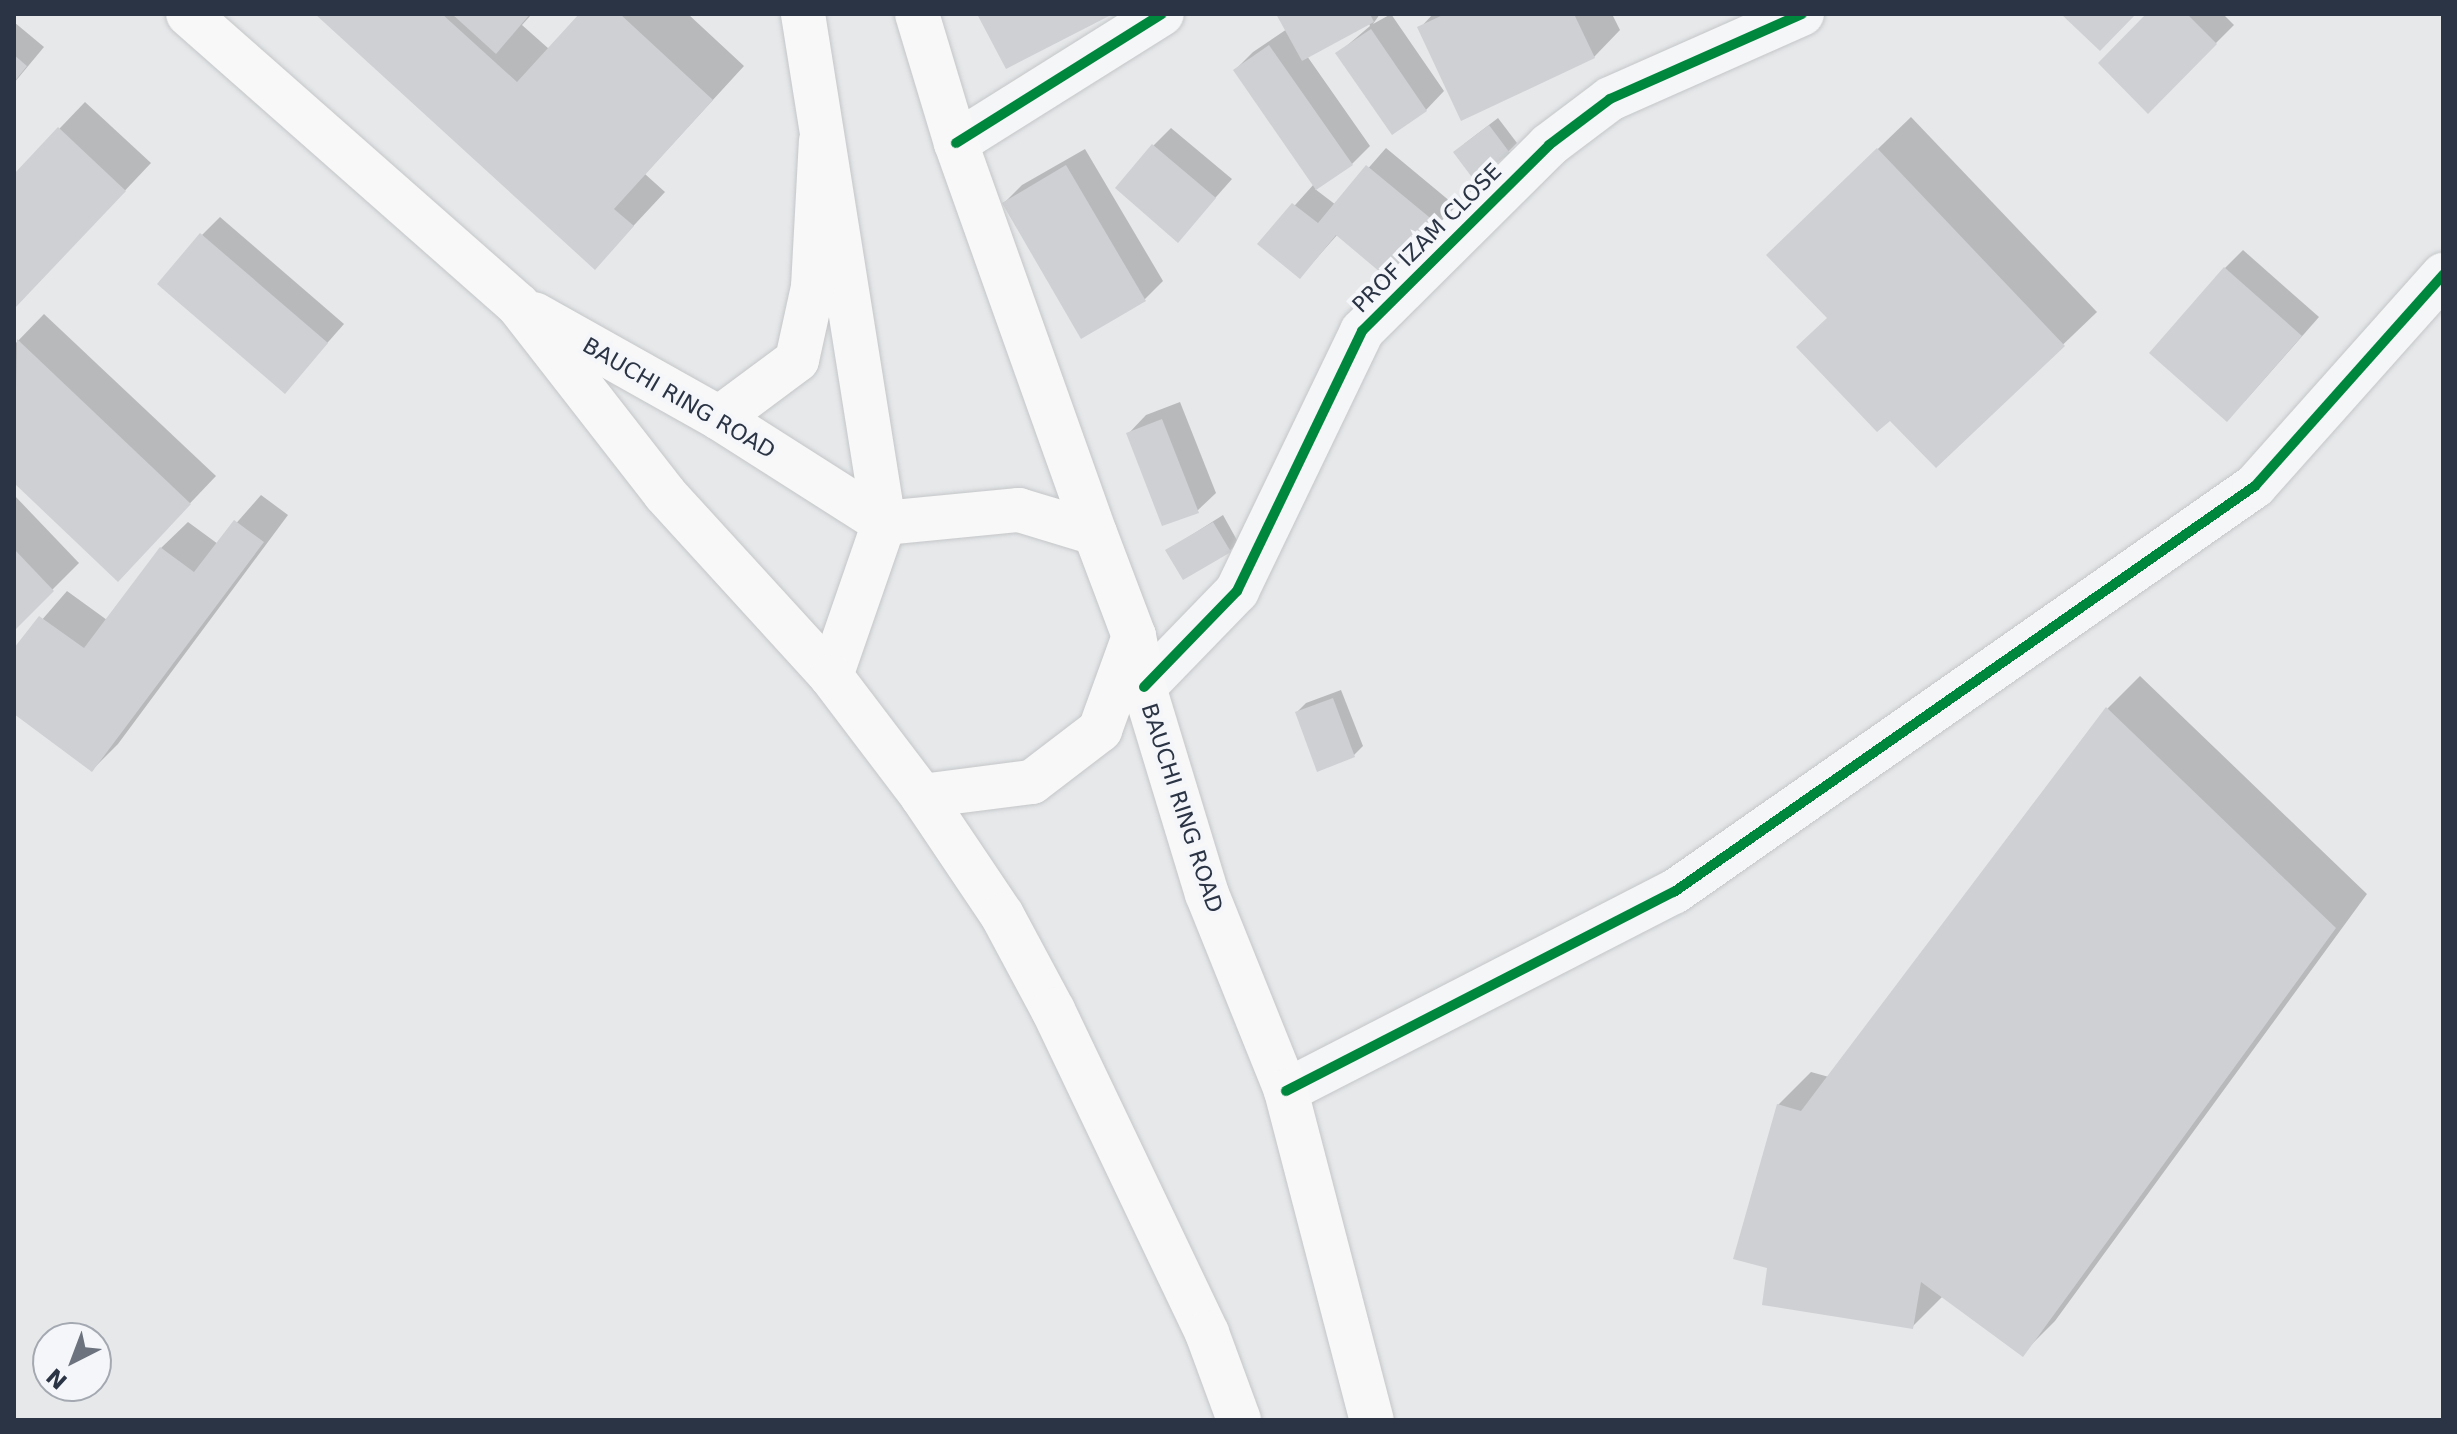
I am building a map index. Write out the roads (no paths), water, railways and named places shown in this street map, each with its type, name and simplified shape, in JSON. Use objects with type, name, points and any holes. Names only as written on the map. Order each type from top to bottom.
[{"type":"main road","points":[[803,14],[884,523],[831,676]]},
{"type":"main road","name":"BAUCHI RING ROAD","points":[[917,14],[956,143],[1134,636],[1144,687],[1207,894],[1286,1091],[1372,1420]]},
{"type":"main road","name":"BAUCHI RING ROAD","points":[[203,18],[518,305],[665,494],[831,676],[922,796],[1002,915],[1053,1010],[1207,1333],[1239,1420]]},
{"type":"main road","points":[[719,418],[797,360],[813,287],[821,141]]},
{"type":"main road","name":"BAUCHI RING ROAD","points":[[518,305],[719,418],[884,523]]},
{"type":"main road","points":[[884,523],[1019,510],[1095,533]]},
{"type":"main road","points":[[922,796],[1032,782],[1100,730],[1134,636]]},
{"type":"street","points":[[956,143],[1162,14]]},
{"type":"street","name":"PROF IZAM CLOSE","points":[[1144,687],[1237,591],[1362,331],[1549,145],[1610,99],[1802,14]]},
{"type":"street","points":[[1286,1091],[1674,892],[2255,486],[2443,275]]}]
